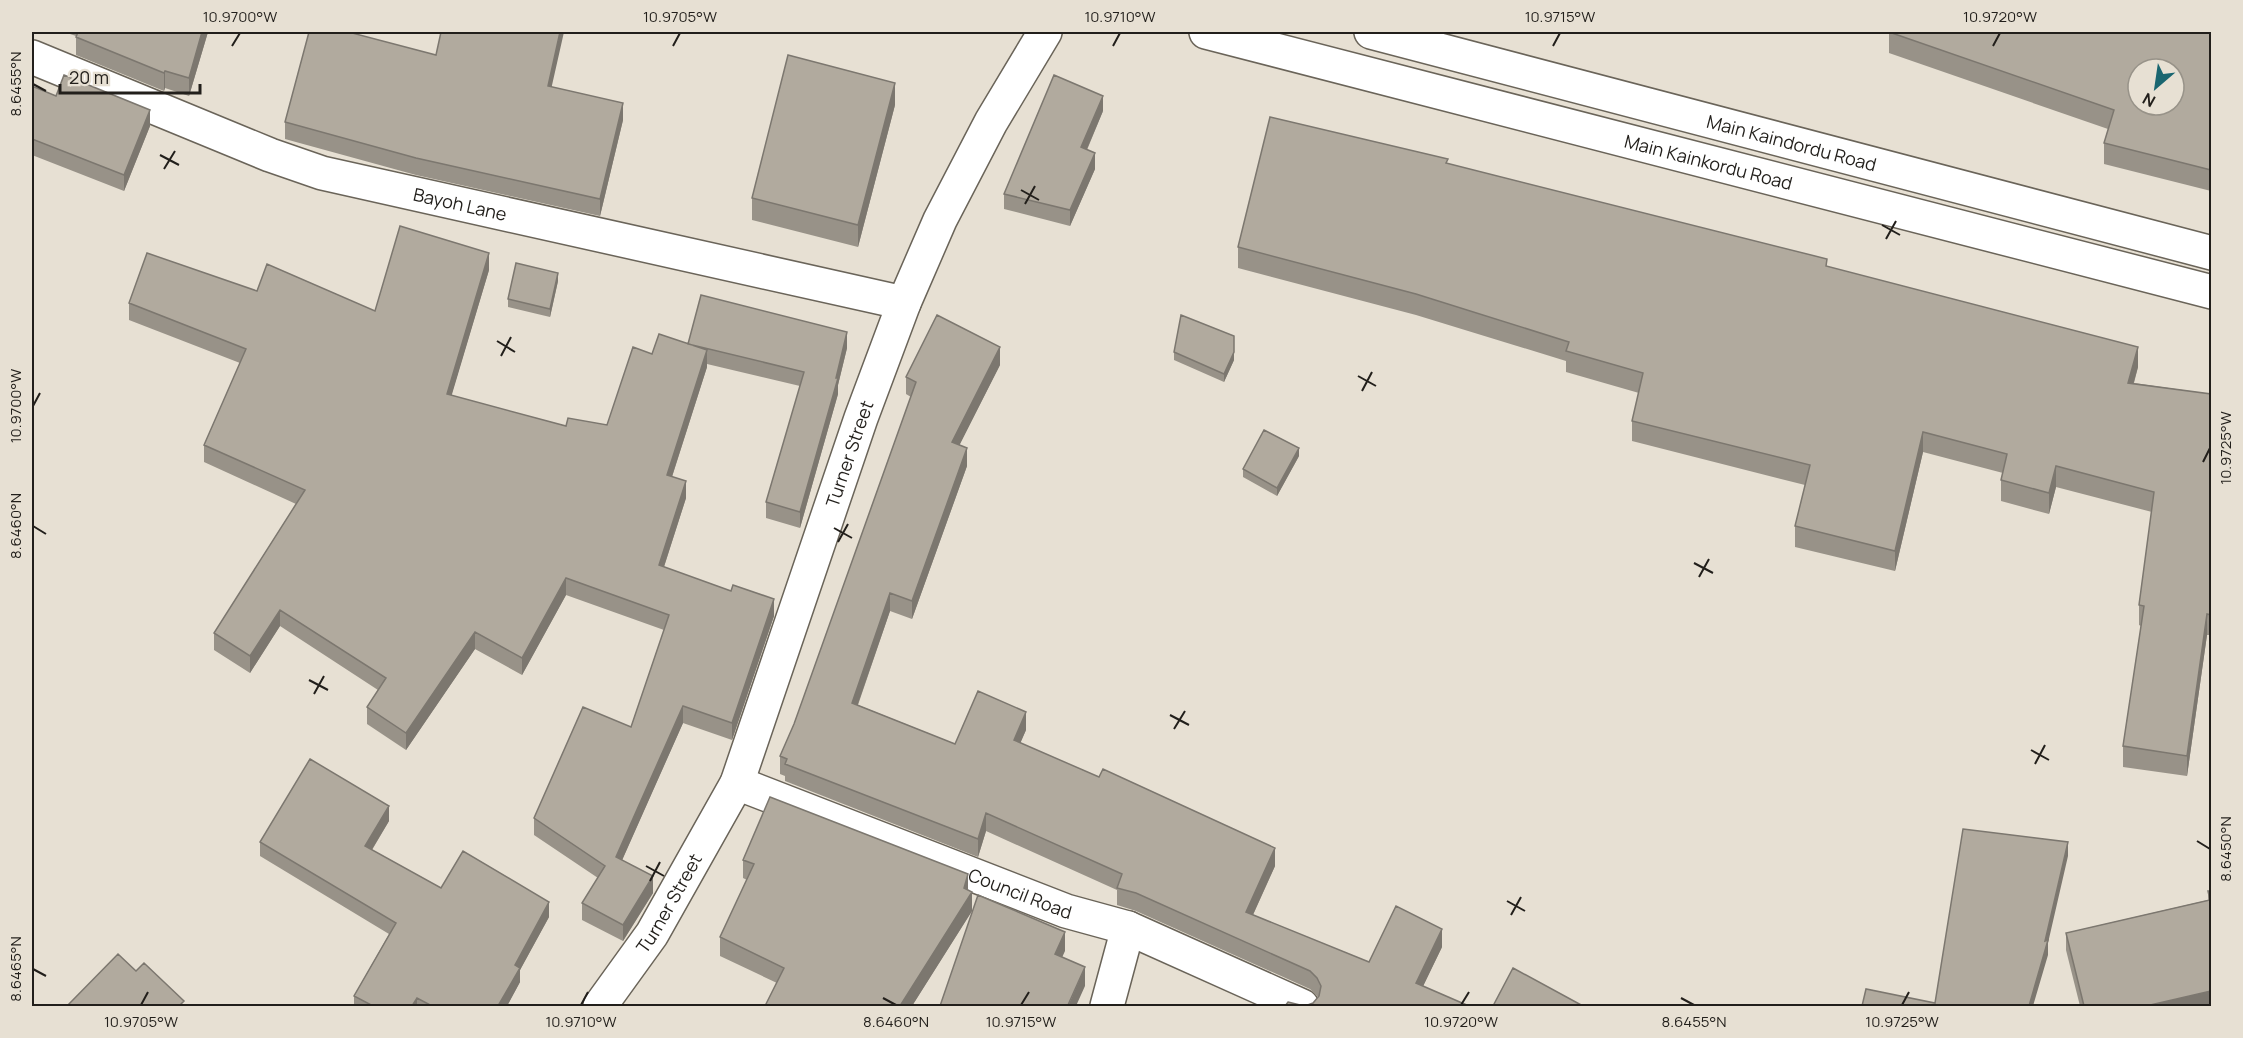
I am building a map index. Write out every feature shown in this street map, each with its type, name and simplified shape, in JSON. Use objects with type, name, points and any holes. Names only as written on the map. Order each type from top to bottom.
[{"type":"street","name":"Turner Street","points":[[600,1006],[652,934],[737,783],[861,418],[904,303],[940,220],[992,122],[1045,32]]},
{"type":"street","name":"Main Kainkordu Road","points":[[1206,32],[2211,292]]},
{"type":"street","name":"Main Kaindordu Road","points":[[1371,32],[2211,253]]},
{"type":"street","name":"Bayoh Lane","points":[[32,57],[270,155],[322,173],[904,303]]},
{"type":"street","name":"Council Road","points":[[737,783],[1066,911],[1128,928],[1302,1006]]},
{"type":"street","points":[[1107,1006],[1128,928]]},
{"type":"building","points":[[78,32],[202,32],[189,78],[165,71],[164,73],[76,37]]},
{"type":"building","points":[[309,32],[352,32],[436,55],[441,32],[560,32],[548,86],[623,103],[600,199],[416,158],[285,122]]},
{"type":"building","points":[[1889,32],[2211,32],[2211,170],[2104,143],[2114,110]]},
{"type":"building","points":[[788,55],[895,83],[858,225],[752,198]]},
{"type":"building","points":[[64,75],[150,110],[124,175],[32,139],[32,86],[56,96]]},
{"type":"building","points":[[1054,75],[1103,96],[1081,147],[1095,153],[1070,210],[1004,194]]},
{"type":"building","points":[[1270,117],[1448,159],[1446,163],[1827,259],[1826,266],[2138,347],[2128,383],[2211,394],[2211,615],[2207,614],[2187,756],[2123,746],[2144,606],[2139,605],[2154,492],[2056,466],[2049,493],[2001,480],[2007,454],[1923,432],[1895,551],[1795,526],[1810,465],[1632,421],[1643,373],[1566,351],[1569,342],[1416,294],[1238,247]]},
{"type":"building","points":[[400,226],[489,253],[447,394],[566,426],[568,418],[607,425],[633,347],[652,354],[659,334],[707,350],[667,475],[686,481],[659,565],[731,591],[733,585],[774,599],[732,723],[683,706],[616,857],[653,876],[623,925],[582,903],[605,866],[534,818],[583,707],[631,727],[669,615],[566,578],[522,658],[475,632],[406,733],[367,707],[386,678],[280,610],[250,656],[214,633],[305,490],[204,445],[246,349],[129,303],[147,253],[257,291],[267,264],[375,311]]},
{"type":"building","points":[[516,263],[558,273],[550,309],[508,299]]},
{"type":"building","points":[[701,295],[847,332],[836,378],[838,378],[800,512],[766,502],[804,372],[688,344]]},
{"type":"building","points":[[937,315],[1000,347],[952,442],[967,448],[912,601],[890,593],[852,703],[955,744],[978,691],[1026,712],[1014,740],[1099,777],[1103,769],[1275,848],[1246,912],[1369,962],[1396,906],[1442,929],[1416,983],[1469,1006],[1305,1006],[1313,1003],[1319,996],[1321,986],[1310,971],[1136,893],[1117,888],[1122,874],[986,813],[978,839],[785,764],[787,759],[780,756],[794,724],[916,382],[906,377]]},
{"type":"building","points":[[1181,315],[1234,336],[1234,352],[1224,374],[1174,352]]},
{"type":"building","points":[[1264,430],[1299,448],[1277,488],[1243,469]]},
{"type":"building","points":[[310,759],[389,806],[365,846],[441,888],[463,851],[549,902],[515,965],[520,968],[498,1006],[432,1006],[417,998],[412,1006],[373,1006],[354,996],[396,923],[260,842]]},
{"type":"building","points":[[770,797],[968,874],[964,888],[972,892],[900,1006],[765,1006],[784,968],[720,937],[754,864],[743,860]]},
{"type":"building","points":[[1963,829],[2068,842],[2045,941],[2048,940],[2029,1006],[1862,1006],[1866,989],[1935,1003]]},
{"type":"building","points":[[2208,891],[2211,891],[2211,991],[2146,1006],[2084,1006],[2066,933],[2210,900]]},
{"type":"building","points":[[978,895],[1065,932],[1055,954],[1085,967],[1068,1005],[1071,1006],[940,1006]]},
{"type":"building","points":[[118,954],[136,971],[144,963],[184,1001],[179,1006],[67,1006]]},
{"type":"building","points":[[1513,968],[1583,1006],[1493,1006]]},
{"type":"building","points":[[1288,1002],[1304,1006],[1285,1006]]}]
